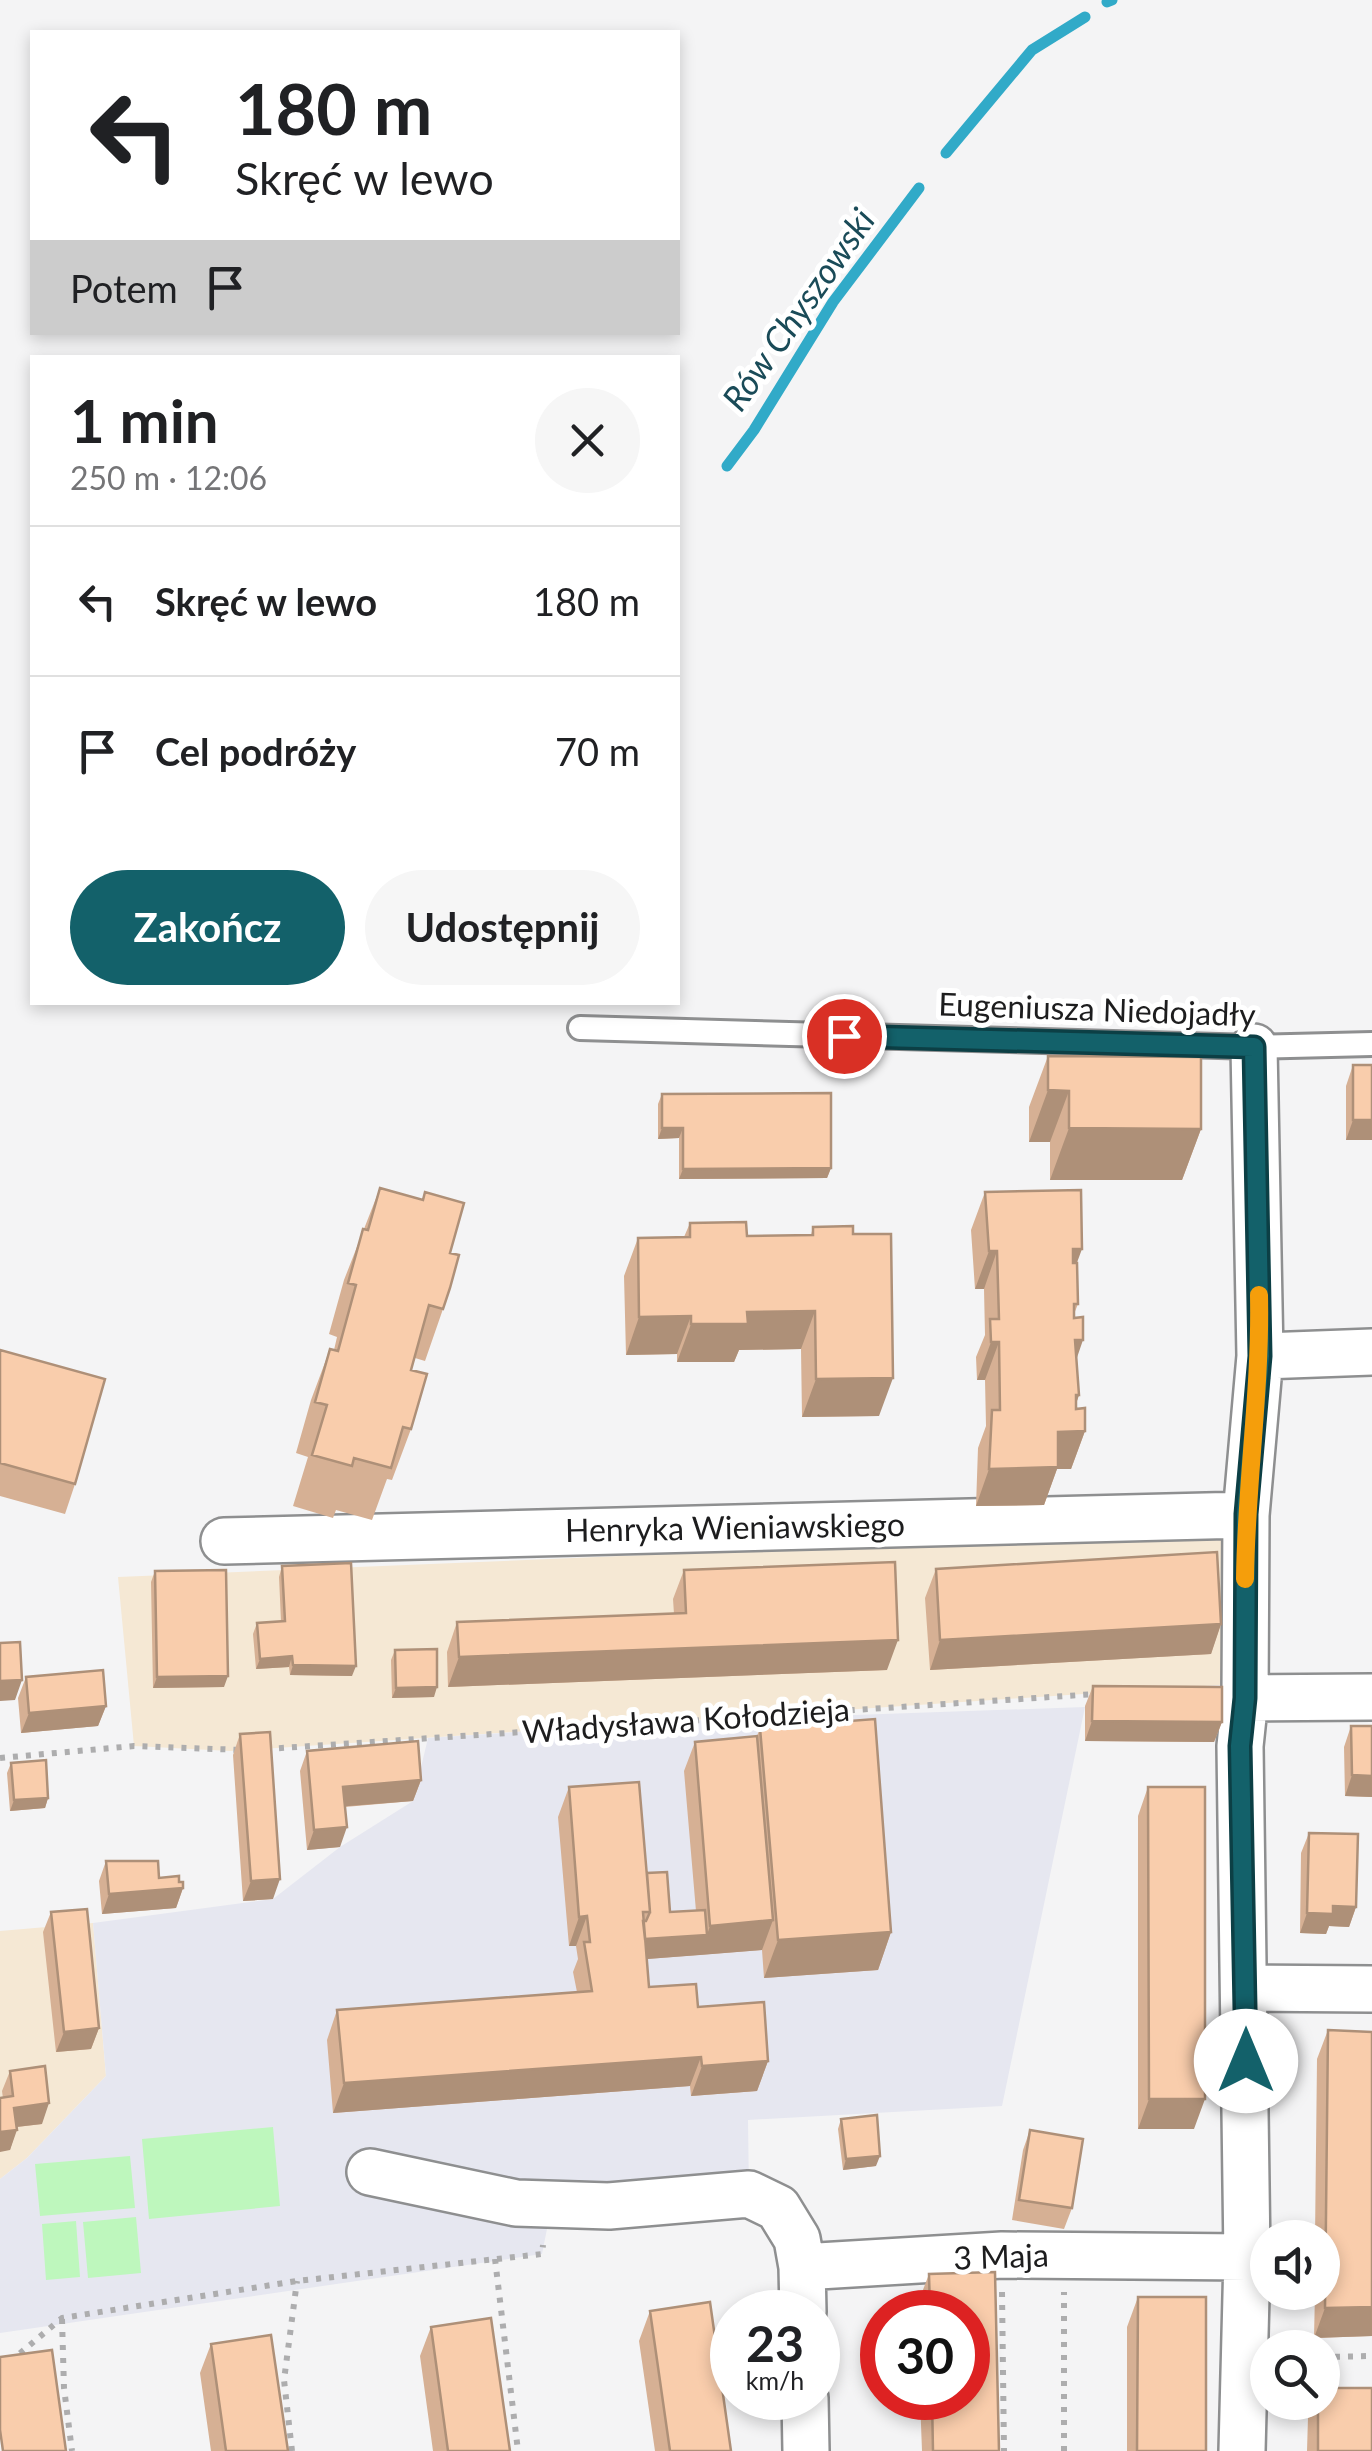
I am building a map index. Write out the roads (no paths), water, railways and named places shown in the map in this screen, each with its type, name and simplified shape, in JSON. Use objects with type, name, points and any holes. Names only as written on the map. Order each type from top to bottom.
[{"type":"street","points":[[1251,2330],[1240,1746],[1245,1698],[1246,1514],[1260,1356],[1254,1047]]},
{"type":"street","points":[[1260,1356],[1372,1352]]},
{"type":"street","name":"Henryka Wieniawskiego","points":[[224,1541],[1246,1514]]},
{"type":"street","points":[[1245,1698],[1372,1696]]},
{"type":"street","points":[[1246,1988],[1372,1989]]},
{"type":"street","points":[[370,2172],[516,2203],[608,2206],[749,2194],[778,2208],[797,2240],[808,2290]]},
{"type":"street","name":"3 Maja","points":[[802,2267],[1002,2255],[1247,2257]]},
{"type":"street","points":[[1242,2451],[1250,2416]]},
{"type":"street","points":[[806,2451],[813,2420]]},
{"type":"lane","name":"Eugeniusza Niedojadły","points":[[580,1028],[1254,1047],[1372,1044]]},
{"type":"waterway","name":"Rów Chyszowski","points":[[1107,2],[1112,0]]},
{"type":"waterway","name":"Rów Chyszowski","points":[[946,153],[1032,50],[1085,17]]},
{"type":"waterway","name":"Rów Chyszowski","points":[[727,466],[754,430],[833,302],[919,188]]}]
